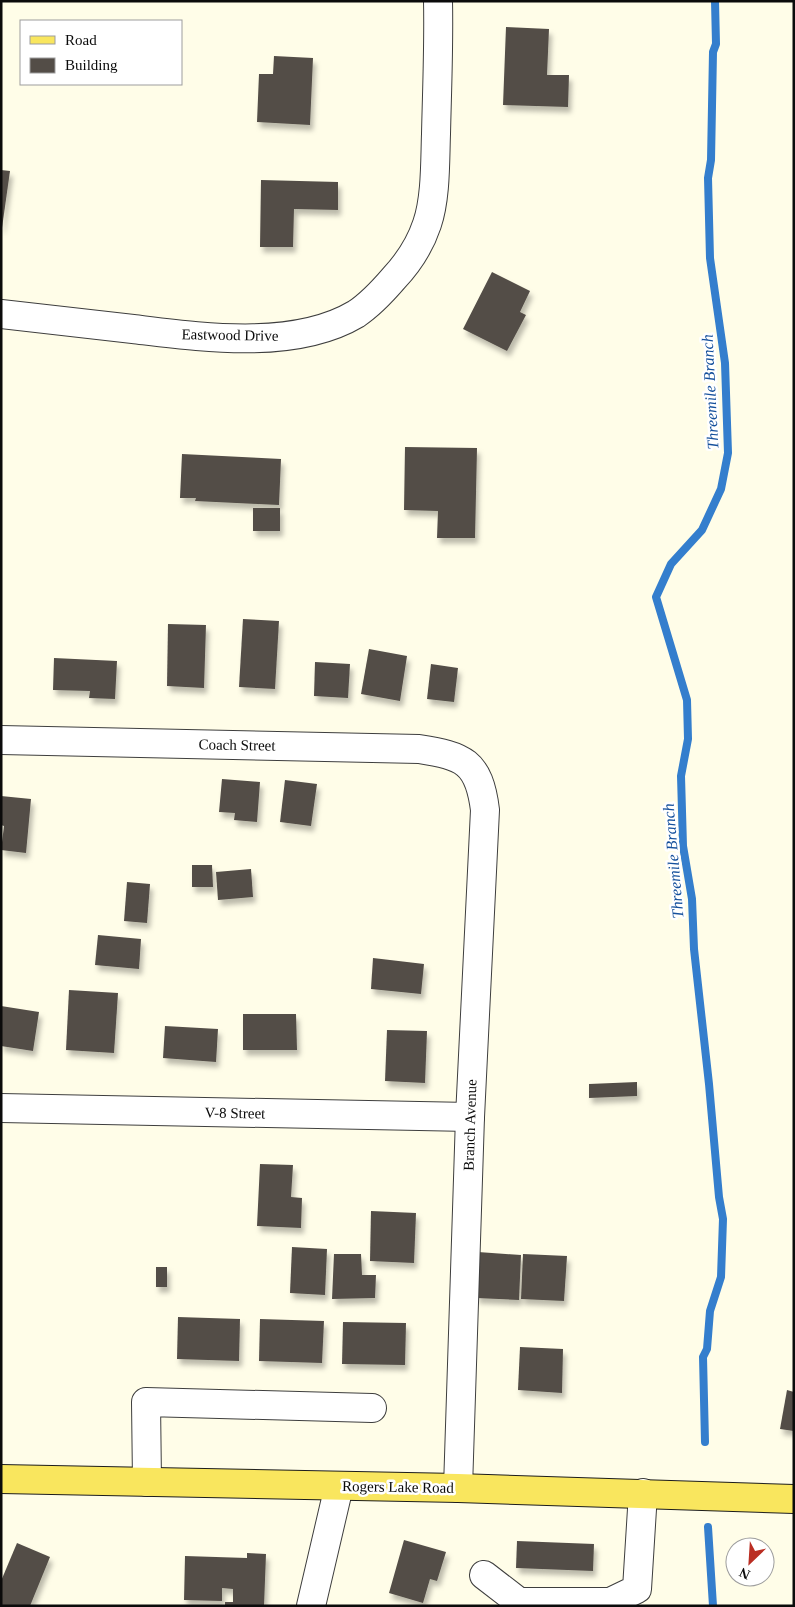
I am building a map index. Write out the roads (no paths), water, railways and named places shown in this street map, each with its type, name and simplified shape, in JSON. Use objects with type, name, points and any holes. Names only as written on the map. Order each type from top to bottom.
[{"type":"main road","name":"Rogers Lake Road","points":[[1,1478],[458,1488],[794,1499]]},
{"type":"street","name":"Eastwood Drive","points":[[1,314],[187,336],[269,338],[299,334],[332,325],[377,299],[409,262],[421,241],[428,222],[435,168],[439,41],[438,1]]},
{"type":"street","name":"Coach Street","points":[[1,740],[419,749],[452,754],[470,766]]},
{"type":"street","name":"Branch Avenue","points":[[458,1488],[470,1117],[485,810],[482,791],[470,766]]},
{"type":"street","name":"V-8 Street","points":[[1,1108],[470,1117]]},
{"type":"street","points":[[147,1482],[146,1402],[372,1408]]},
{"type":"street","points":[[311,1606],[339,1486]]},
{"type":"street","points":[[484,1575],[519,1602],[610,1602],[637,1589],[643,1493]]},
{"type":"waterway","name":"Threemile Branch","points":[[705,1442],[703,1357],[707,1349],[710,1311],[721,1277],[723,1219],[719,1197],[694,949],[692,899],[683,846],[681,776],[688,739],[687,700],[656,597],[671,564],[702,530],[721,489],[728,453],[725,363],[710,258],[708,178],[711,160],[713,52],[716,44],[715,1]]},
{"type":"waterway","name":"Threemile Branch","points":[[708,1527],[713,1606]]}]
